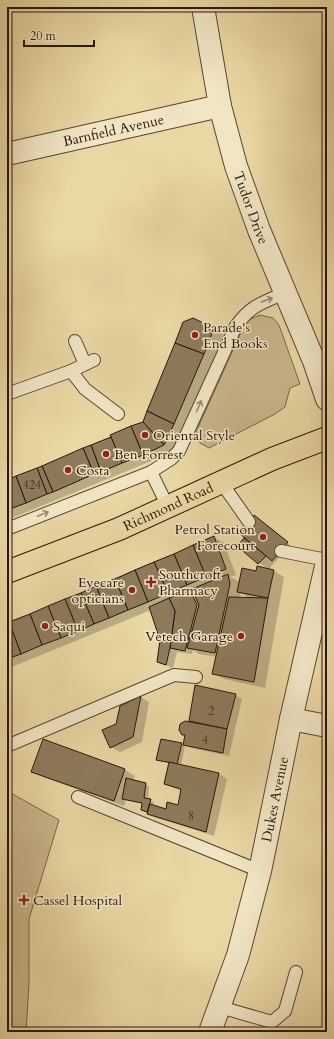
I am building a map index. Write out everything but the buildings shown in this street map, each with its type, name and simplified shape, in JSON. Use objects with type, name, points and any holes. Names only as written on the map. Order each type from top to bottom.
[{"type":"main road","name":"Richmond Road","points":[[7,572],[76,546],[168,507],[272,459],[327,438]]},
{"type":"street","name":"Tudor Drive","points":[[202,7],[220,106],[236,166],[259,230],[314,361],[327,399]]},
{"type":"street","name":"Barnfield Avenue","points":[[7,154],[220,106]]},
{"type":"street","name":"Dukes Avenue","points":[[210,1032],[238,955],[260,871],[291,720],[327,561]]},
{"type":"street","points":[[291,720],[327,726]]},
{"type":"lane","points":[[7,529],[151,472],[171,459],[179,451],[230,340],[245,313],[257,304],[285,294]]},
{"type":"lane","points":[[7,394],[72,370],[89,362],[75,341]]},
{"type":"lane","points":[[72,370],[85,390],[118,414]]},
{"type":"lane","points":[[151,472],[168,507]]},
{"type":"lane","points":[[221,482],[249,522]]},
{"type":"lane","points":[[281,551],[298,556],[327,561]]},
{"type":"lane","points":[[7,746],[174,674],[196,677]]},
{"type":"lane","points":[[78,797],[260,871]]},
{"type":"lane","points":[[220,1007],[272,1022],[285,1011],[296,972]]},
{"type":"shaded area","points":[[260,315],[273,318],[279,325],[300,384],[290,388],[285,407],[275,414],[209,448],[200,443],[196,432],[246,321]]},
{"type":"shaded area","name":"Cassel Hospital","points":[[7,791],[59,820],[29,919],[29,984],[26,1032],[7,1032]]},
{"type":"place","name":"Parade's End Books","points":[[195,335]]},
{"type":"place","name":"Oriental Style","points":[[145,435]]},
{"type":"place","name":"Ben Forrest","points":[[106,454]]},
{"type":"place","name":"Costa","points":[[68,470]]},
{"type":"place","name":"Petrol Station Forecourt","points":[[263,537]]},
{"type":"place","name":"Southcroft Pharmacy","points":[[151,582]]},
{"type":"place","name":"Eyecare opticians","points":[[132,590]]},
{"type":"place","name":"Saqui","points":[[45,626]]},
{"type":"place","name":"Vetech Garage","points":[[241,636]]},
{"type":"place","name":"Cassel Hospital","points":[[24,900]]}]
